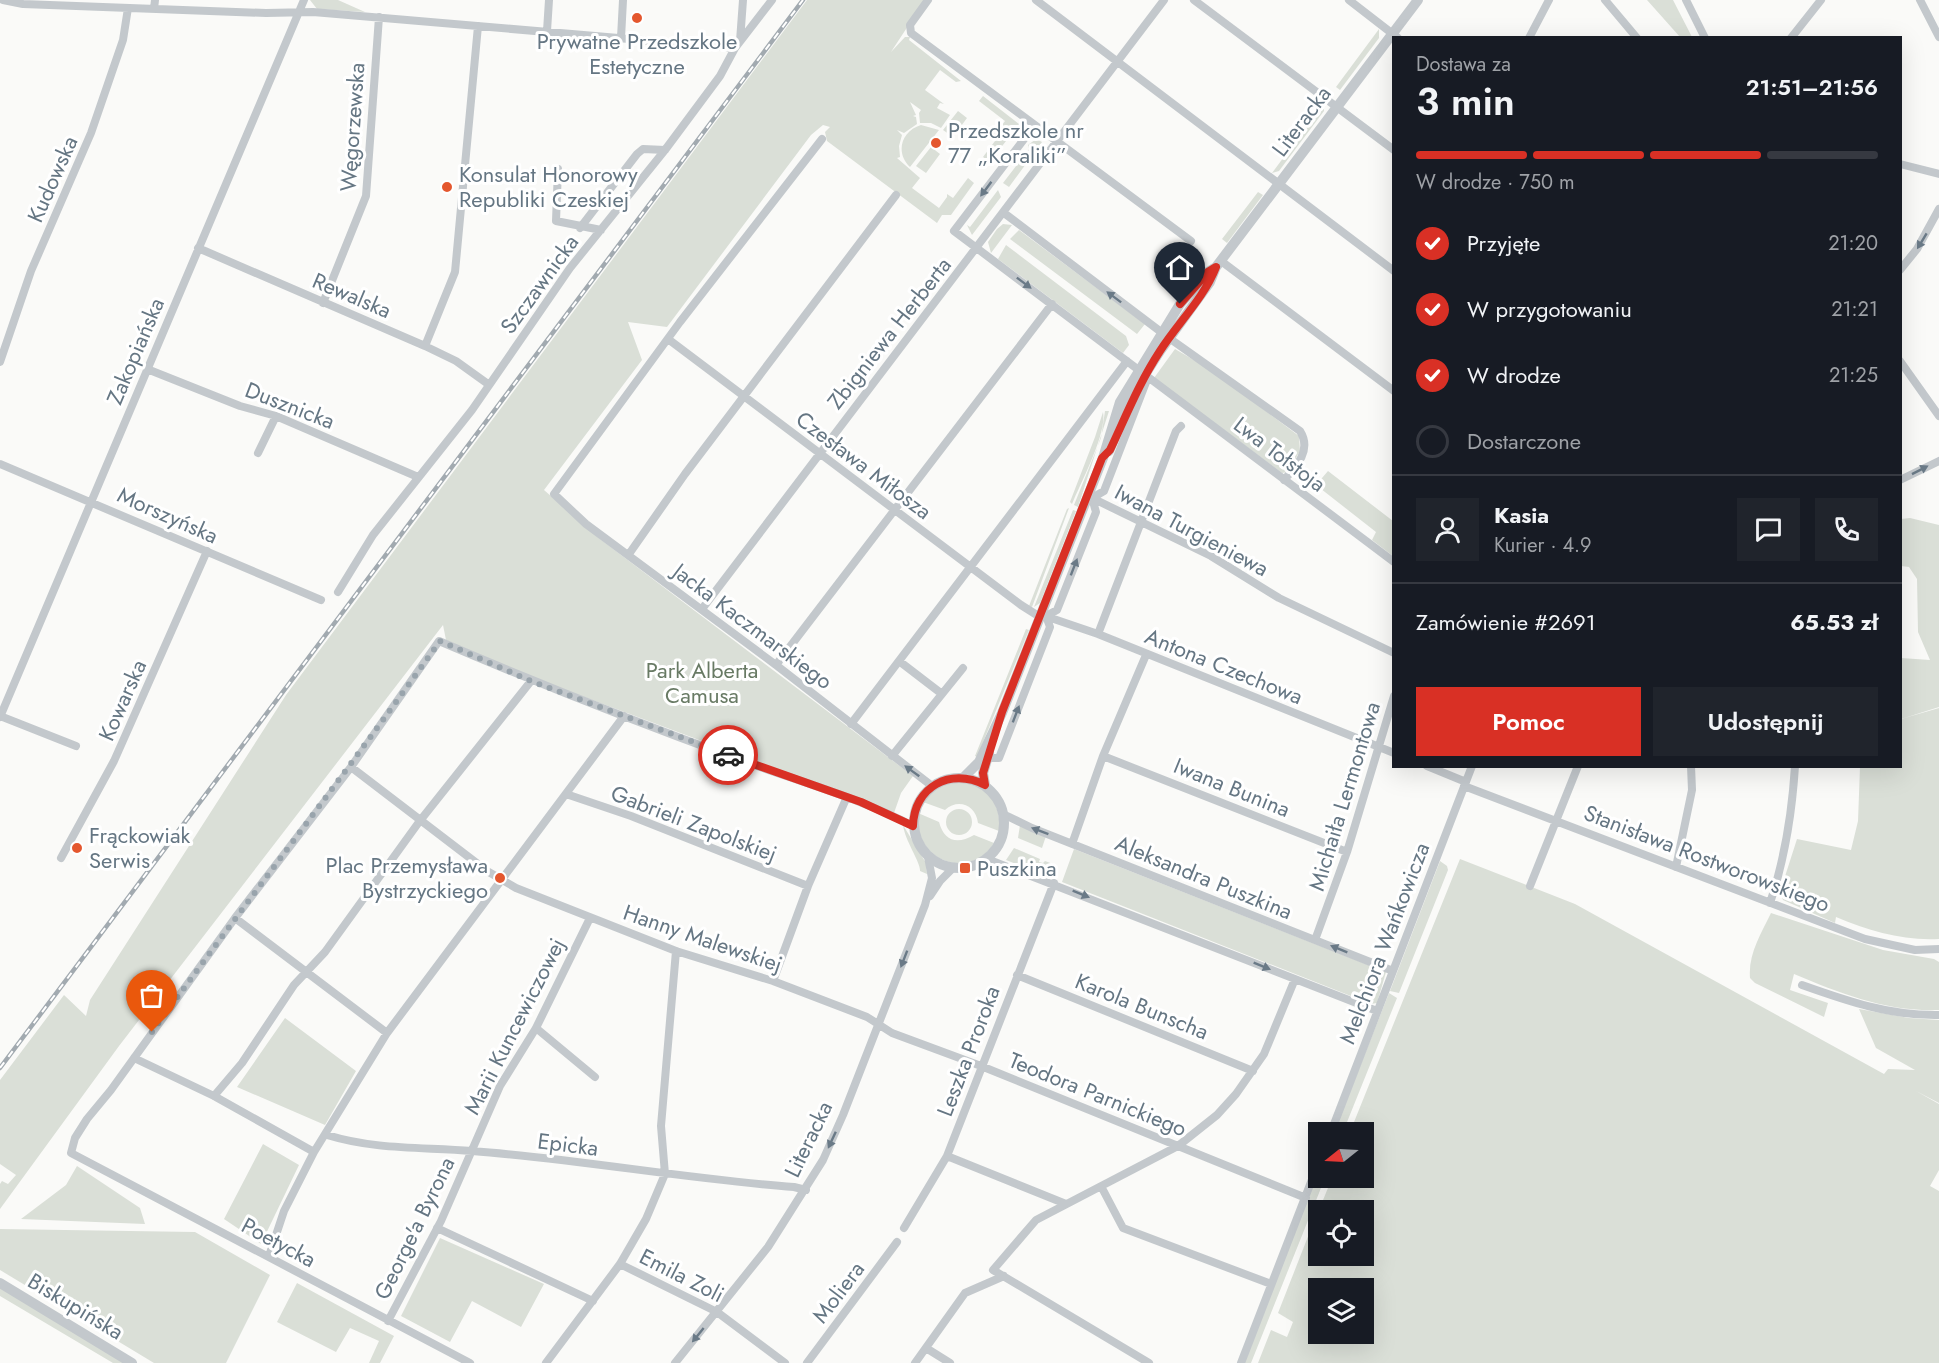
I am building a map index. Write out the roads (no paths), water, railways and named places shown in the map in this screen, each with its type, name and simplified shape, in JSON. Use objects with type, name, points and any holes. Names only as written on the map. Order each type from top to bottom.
[{"type":"street","points":[[3,0],[23,4],[128,8],[154,4],[379,17],[621,38],[738,45],[743,0]]},
{"type":"street","name":"Zakopiańska","points":[[0,717],[304,0]]},
{"type":"street","points":[[547,31],[549,0]]},
{"type":"street","points":[[621,38],[623,0]]},
{"type":"street","name":"Szczawnicka","points":[[338,592],[373,535],[472,410],[570,268],[665,150],[720,76],[738,45],[772,0]]},
{"type":"street","points":[[928,0],[909,25],[911,33],[1191,241]]},
{"type":"street","points":[[1036,0],[1392,270]]},
{"type":"street","name":"Zbigniewa Herberta","points":[[702,609],[1164,0]]},
{"type":"street","points":[[1194,0],[1392,149]]},
{"type":"street","points":[[1349,0],[1395,35]]},
{"type":"street","name":"Literacka","points":[[1395,35],[1418,0]]},
{"type":"street","points":[[1529,36],[1550,0]]},
{"type":"street","points":[[1605,0],[1635,36]]},
{"type":"street","points":[[1686,0],[1704,36]]},
{"type":"street","points":[[1793,36],[1821,0]]},
{"type":"street","points":[[1920,0],[1939,37]]},
{"type":"street","name":"Kudowska","points":[[0,362],[31,271],[91,133],[123,40],[128,8]]},
{"type":"street","name":"Węgorzewska","points":[[323,303],[366,196],[379,17]]},
{"type":"street","points":[[425,346],[455,272],[478,26]]},
{"type":"street","name":"Literacka","points":[[964,777],[979,762],[1042,616],[1090,497],[1120,402],[1144,374],[1190,292],[1219,264],[1336,107],[1392,39]]},
{"type":"street","name":"Lwa Tołstoja","points":[[1034,126],[954,231],[1392,561]]},
{"type":"street","points":[[668,339],[822,139]]},
{"type":"street","points":[[580,228],[637,154],[644,148],[665,150]]},
{"type":"street","points":[[1902,165],[1939,174]]},
{"type":"street","points":[[558,169],[556,221],[580,228],[601,230]]},
{"type":"street","points":[[629,554],[685,474],[896,195]]},
{"type":"street","points":[[1902,268],[1917,249],[1939,209]]},
{"type":"street","points":[[1004,213],[1165,335],[1300,431],[1305,442],[1303,455],[1284,480]]},
{"type":"street","name":"Rewalska","points":[[198,248],[425,346],[456,362],[488,384]]},
{"type":"street","points":[[1219,264],[1392,390]]},
{"type":"street","points":[[776,665],[886,525],[1052,304]]},
{"type":"street","name":"Czesława Miłosza","points":[[668,339],[970,567],[1042,616]]},
{"type":"street","name":"Jacka Kaczmarskiego","points":[[668,339],[555,494],[586,524],[776,665],[932,786]]},
{"type":"street","points":[[851,724],[1127,361]]},
{"type":"street","points":[[1902,365],[1939,416]]},
{"type":"street","name":"Dusznicka","points":[[147,369],[240,406],[276,416],[418,477]]},
{"type":"street","points":[[1090,497],[1104,491],[1144,374]]},
{"type":"street","points":[[258,453],[276,416]]},
{"type":"street","points":[[1098,634],[1181,426]]},
{"type":"street","points":[[1902,479],[1939,461]]},
{"type":"street","name":"Morszyńska","points":[[0,464],[321,600]]},
{"type":"street","name":"Iwana Turgieniewa","points":[[1090,497],[1211,556],[1279,598],[1392,652]]},
{"type":"street","name":"Kowarska","points":[[61,858],[114,761],[207,551]]},
{"type":"street","points":[[987,759],[999,758],[1050,627],[1042,616]]},
{"type":"street","name":"Antona Czechowa","points":[[1042,616],[1098,634],[1392,752]]},
{"type":"street","points":[[314,1152],[214,1096],[134,1058],[235,918],[351,767],[440,641],[531,681],[846,799],[861,802],[913,826]]},
{"type":"street","points":[[1072,844],[1103,756],[1146,655]]},
{"type":"street","points":[[899,661],[942,694]]},
{"type":"street","points":[[892,756],[963,668]]},
{"type":"street","points":[[214,1096],[307,971],[325,952],[419,822],[531,681]]},
{"type":"street","name":"Michaiła Lermontowa","points":[[1315,940],[1347,852],[1392,702]]},
{"type":"street","name":"Literacka","points":[[985,785],[983,773],[1002,712]]},
{"type":"street","points":[[269,1256],[284,1210],[314,1152],[327,1135],[387,1033],[624,716]]},
{"type":"street","points":[[0,717],[76,746]]},
{"type":"street","name":"Iwana Bunina","points":[[1103,756],[1347,852]]},
{"type":"street","name":"Hanny Malewskiej","points":[[351,767],[419,822],[487,871],[516,888],[676,951],[773,981],[879,1023]]},
{"type":"street","points":[[1431,768],[1465,784]]},
{"type":"street","name":"Melchiora Wańkowicza","points":[[1334,1122],[1471,768]]},
{"type":"street","points":[[1530,886],[1577,768]]},
{"type":"street","points":[[1676,867],[1692,790],[1691,768]]},
{"type":"street","points":[[1770,903],[1781,872],[1790,825],[1795,768]]},
{"type":"street","points":[[964,777],[985,785],[1000,803],[1003,814],[1003,835],[987,859],[965,868],[953,868],[928,857],[921,848],[913,826],[918,802],[932,786],[942,780],[964,777]]},
{"type":"street","name":"Stanisława Rostworowskiego","points":[[1465,784],[1865,939],[1915,950],[1939,949]]},
{"type":"street","name":"Gabrieli Zapolskiej","points":[[566,794],[683,836],[808,886]]},
{"type":"street","points":[[773,981],[808,886],[846,799]]},
{"type":"street","name":"Aleksandra Puszkina","points":[[1003,814],[1072,844],[1393,971]]},
{"type":"street","name":"Literacka","points":[[926,905],[932,878],[928,857]]},
{"type":"street","points":[[987,859],[1054,883],[1377,1011]]},
{"type":"street","name":"Literacka","points":[[675,1363],[768,1247],[806,1190],[843,1115],[926,905],[940,881],[953,868]]},
{"type":"street","name":"Leszka Proroka","points":[[904,1228],[946,1156],[1054,883]]},
{"type":"street","points":[[235,918],[387,1033]]},
{"type":"street","name":"Marii Kuncewiczowej","points":[[471,1151],[500,1086],[536,1028],[590,918]]},
{"type":"street","points":[[546,1363],[620,1264],[666,1174],[661,1126],[676,951]]},
{"type":"street","name":"Karola Bunscha","points":[[1017,975],[1253,1071]]},
{"type":"street","points":[[1147,1363],[993,1270],[1036,1220],[1102,1188],[1178,1146],[1217,1115],[1264,1054],[1295,979]]},
{"type":"street","points":[[1802,985],[1887,1011],[1939,1015]]},
{"type":"street","name":"Teodora Parnickiego","points":[[879,1023],[892,1033],[981,1066],[1306,1198]]},
{"type":"street","points":[[536,1028],[595,1077]]},
{"type":"street","name":"Poetycka","points":[[134,1058],[87,1119],[75,1138],[71,1153],[470,1363]]},
{"type":"street","name":"Epicka","points":[[327,1135],[351,1142],[396,1149],[471,1151],[806,1190]]},
{"type":"street","name":"George'a Byrona","points":[[388,1321],[437,1228],[471,1151]]},
{"type":"street","points":[[946,1156],[1066,1204]]},
{"type":"street","points":[[1102,1188],[1123,1228],[1271,1284]]},
{"type":"street","points":[[1241,1363],[1310,1188]]},
{"type":"street","points":[[437,1228],[593,1301]]},
{"type":"street","name":"Moliera","points":[[807,1363],[897,1242]]},
{"type":"street","name":"Emila Zoli","points":[[620,1264],[717,1311],[785,1363]]},
{"type":"street","points":[[915,1363],[965,1293],[1004,1276]]},
{"type":"street","name":"Biskupińska","points":[[0,1283],[132,1363]]},
{"type":"street","points":[[926,1348],[950,1363]]},
{"type":"railway","points":[[0,1068],[803,0]]},
{"type":"place","name":"Prywatne Przedszkole Estetyczne","points":[[637,18]]},
{"type":"place","name":"Przedszkole nr 77 „Koraliki”","points":[[936,143]]},
{"type":"place","name":"Konsulat Honorowy Republiki Czeskiej","points":[[447,187]]},
{"type":"place","name":"Frąckowiak Serwis","points":[[77,848]]},
{"type":"place","name":"Puszkina","points":[[965,868]]},
{"type":"place","name":"Plac Przemysława Bystrzyckiego","points":[[500,878]]},
{"type":"park label","name":"Park Alberta Camusa","points":[[702,682]]}]
